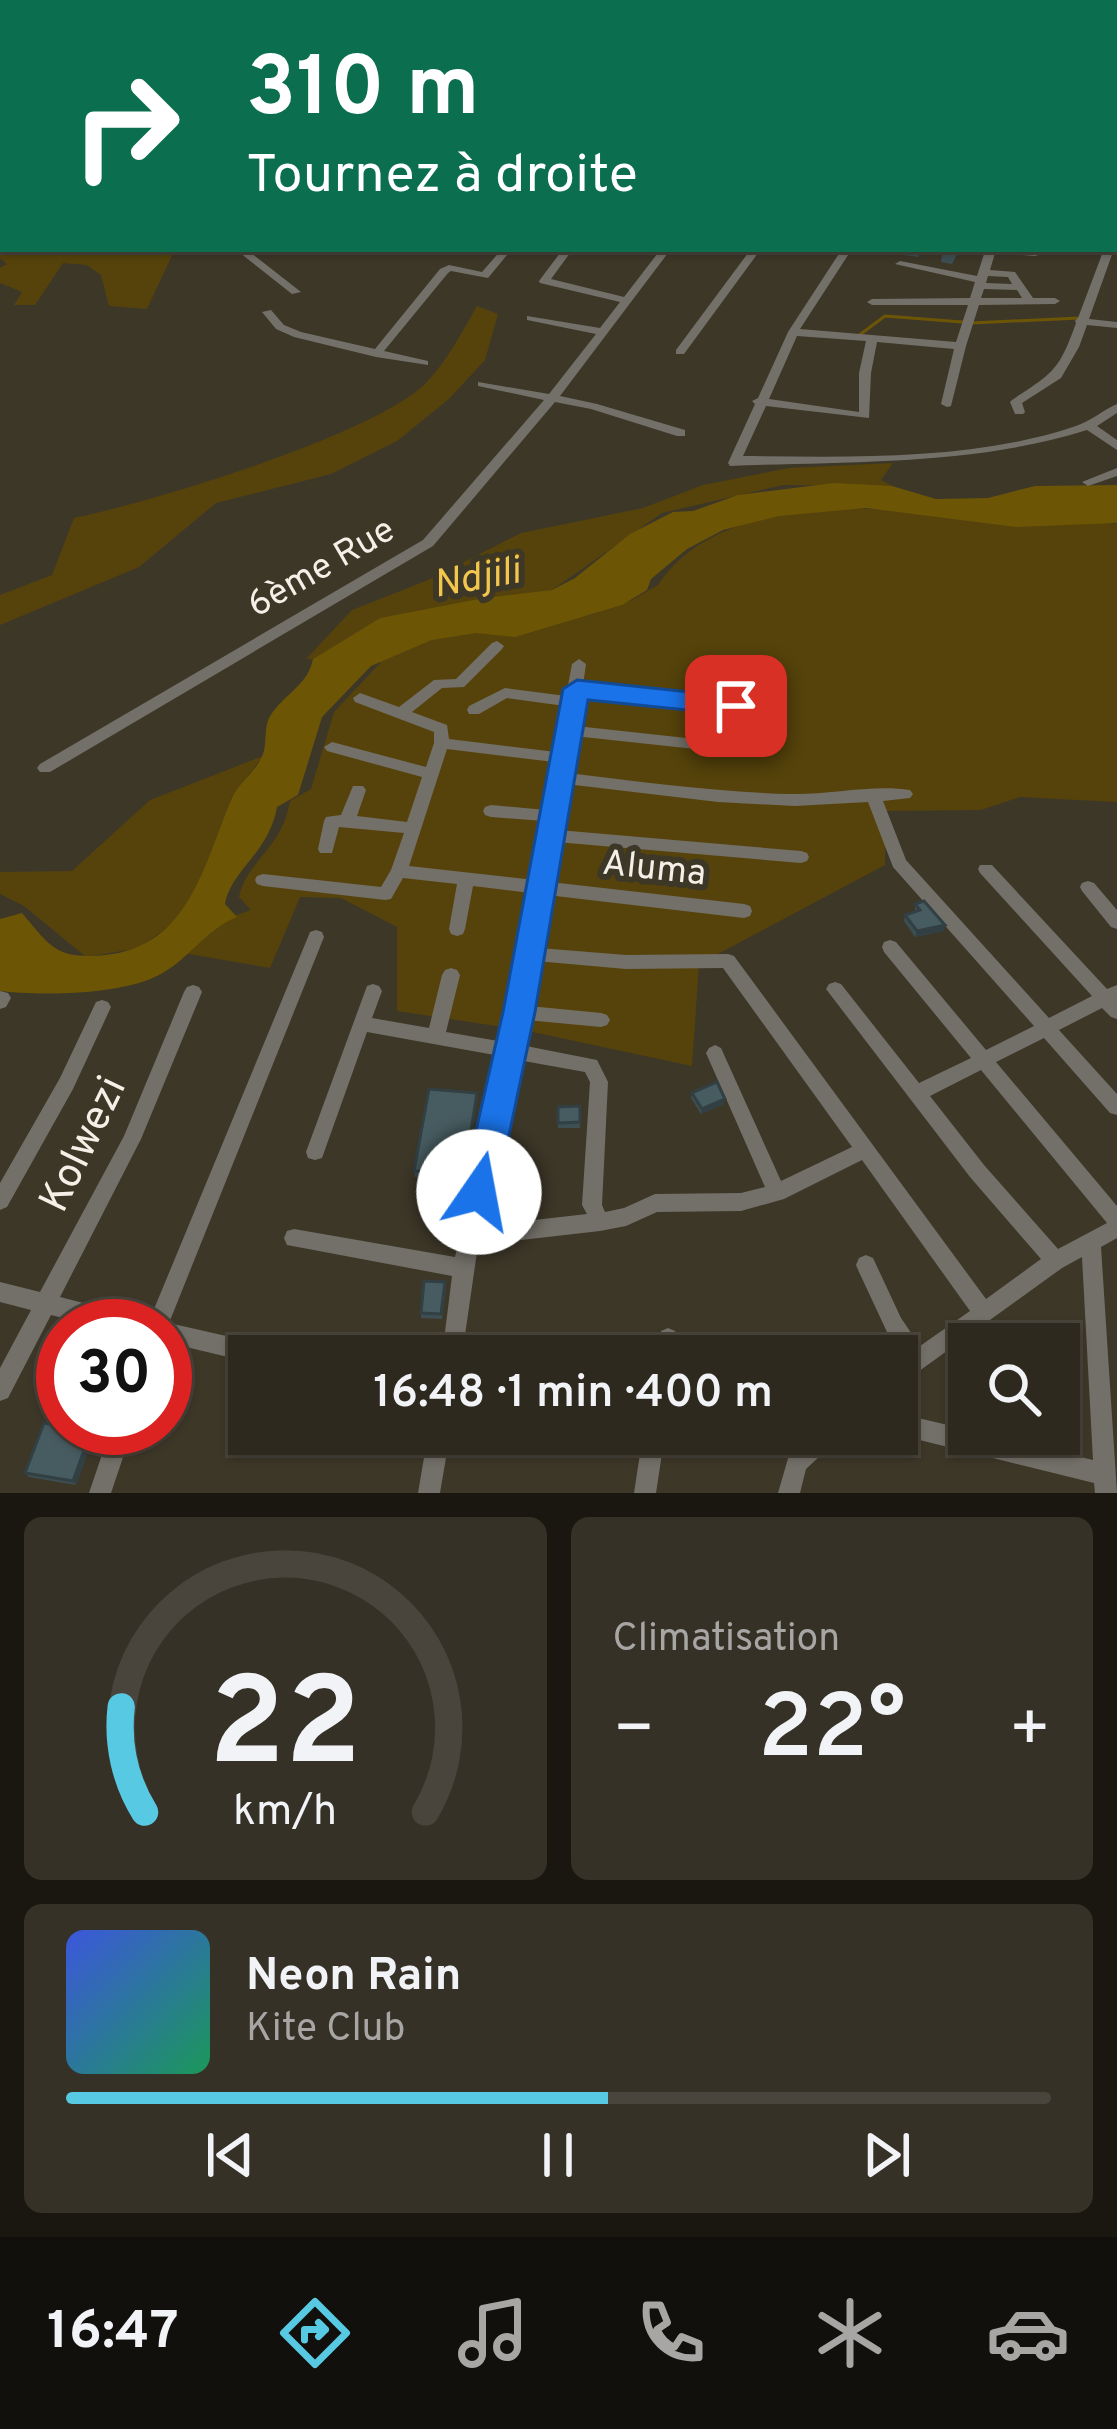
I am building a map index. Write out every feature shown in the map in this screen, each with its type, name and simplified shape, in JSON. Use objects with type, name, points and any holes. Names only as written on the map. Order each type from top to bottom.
[{"type":"street","points":[[244,252],[296,292]]},
{"type":"street","points":[[376,354],[444,271],[484,276],[504,252]]},
{"type":"street","points":[[566,252],[544,281],[624,300]]},
{"type":"street","name":"6ème Rue","points":[[45,768],[428,542],[554,397],[664,252]]},
{"type":"street","points":[[680,352],[754,252]]},
{"type":"street","points":[[845,252],[793,332],[758,401],[734,464],[1014,444],[1088,426],[1117,408]]},
{"type":"street","points":[[947,404],[988,252]]},
{"type":"street","points":[[1019,412],[1016,402],[1057,376],[1108,252]]},
{"type":"street","points":[[900,264],[1019,287],[1028,299]]},
{"type":"street","points":[[872,302],[1055,301]]},
{"type":"street","points":[[267,312],[280,327],[298,335],[424,363]]},
{"type":"street","points":[[532,318],[603,332]]},
{"type":"street","points":[[1081,319],[1117,325]]},
{"type":"street","points":[[793,332],[960,346]]},
{"type":"street","points":[[758,401],[865,416],[865,373],[872,339]]},
{"type":"street","points":[[482,383],[554,397],[681,433]]},
{"type":"street","points":[[1088,426],[1117,446]]},
{"type":"street","points":[[1088,482],[1117,472]]},
{"type":"street","points":[[402,712],[439,683],[459,684],[497,646]]},
{"type":"street","points":[[455,1335],[463,1268],[519,1012],[579,664]]},
{"type":"street","points":[[474,710],[505,693],[736,706]]},
{"type":"street","points":[[263,880],[386,894],[399,871],[442,729],[360,698]]},
{"type":"street","points":[[568,730],[723,747]]},
{"type":"street","points":[[332,746],[428,773]]},
{"type":"street","points":[[440,746],[718,796],[795,800],[905,794]]},
{"type":"street","points":[[347,821],[358,790]]},
{"type":"street","points":[[873,795],[899,863],[1117,1107]]},
{"type":"street","points":[[491,811],[550,825],[801,857]]},
{"type":"street","points":[[326,849],[332,821],[412,828]]},
{"type":"street","points":[[916,1094],[1047,1028],[1113,1001],[986,869]]},
{"type":"street","name":"Aluma","points":[[399,871],[744,911]]},
{"type":"street","points":[[457,928],[466,877]]},
{"type":"street","points":[[1088,887],[1117,922]]},
{"type":"street","points":[[168,1299],[316,937]]},
{"type":"street","points":[[890,947],[1117,1224],[1055,1261],[918,1358]]},
{"type":"street","points":[[529,954],[626,962],[728,961],[982,1311]]},
{"type":"street","points":[[436,1036],[452,974]]},
{"type":"street","points":[[835,989],[1055,1261]]},
{"type":"street","points":[[315,1152],[373,991]]},
{"type":"street","name":"Kolwezi","points":[[48,1299],[132,1139],[193,992]]},
{"type":"street","points":[[0,1201],[67,1083],[102,1007]]},
{"type":"street","points":[[519,1012],[601,1020]]},
{"type":"street","points":[[362,1024],[591,1065],[598,1072],[592,1205],[600,1222]]},
{"type":"street","points":[[715,1053],[778,1193]]},
{"type":"street","points":[[470,1237],[600,1222],[626,1217],[655,1202],[741,1202],[778,1193],[864,1150]]},
{"type":"street","points":[[294,1238],[463,1268]]},
{"type":"street","points":[[918,1430],[1110,1482],[1091,1240]]},
{"type":"street","points":[[866,1265],[900,1335]]},
{"type":"street","points":[[0,1292],[36,1301]]},
{"type":"street","name":"Kolwezi","points":[[0,1390],[36,1322]]},
{"type":"street","points":[[192,1338],[228,1346]]},
{"type":"street","points":[[100,1493],[113,1455]]},
{"type":"street","points":[[429,1493],[435,1455]]},
{"type":"street","points":[[645,1493],[651,1455]]},
{"type":"street","points":[[789,1493],[797,1463],[805,1455]]},
{"type":"shaded area","points":[[1,252],[174,252],[147,309],[109,306],[101,275],[87,265],[63,263],[35,305],[14,305],[22,292],[0,283],[0,268],[7,264],[0,258]]},
{"type":"shaded area","points":[[477,306],[498,314],[485,360],[449,399],[397,441],[331,474],[216,503],[139,567],[0,625],[0,595],[52,575],[74,518],[206,482],[360,424],[426,383]]},
{"type":"shaded area","points":[[893,463],[881,480],[892,486],[783,485],[662,513],[552,590],[380,618],[306,659],[352,610],[428,580],[521,533],[643,508],[703,485],[789,468]]},
{"type":"shaded area","points":[[834,483],[892,486],[936,499],[988,498],[1035,486],[1117,485],[1117,523],[1016,527],[866,508],[779,516],[723,530],[687,549],[651,579],[647,590],[622,605],[515,637],[476,633],[432,640],[371,666],[322,717],[298,795],[277,807],[266,837],[229,892],[225,904],[237,917],[145,981],[82,992],[0,991],[0,919],[22,913],[56,948],[89,956],[133,949],[175,919],[201,875],[234,794],[260,760],[274,710],[306,676],[313,659],[380,618],[552,590],[575,578],[630,534],[673,512],[693,511],[738,495]]},
{"type":"shaded area","points":[[838,507],[1117,524],[1117,802],[1020,797],[981,810],[886,811],[885,865],[699,964],[692,1066],[523,1030],[397,1011],[397,927],[341,898],[300,897],[270,968],[183,953],[222,920],[251,910],[239,897],[243,885],[280,830],[290,801],[311,789],[334,712],[382,661],[444,635],[590,615],[658,585],[692,550],[713,537],[760,519]]},
{"type":"shaded area","points":[[263,756],[232,797],[198,887],[175,921],[140,948],[86,957],[24,906],[0,894],[0,872],[72,871],[150,800]]},
{"type":"building","points":[[924,901],[945,925],[917,931],[905,915],[920,910],[915,904]]},
{"type":"building","points":[[717,1082],[725,1099],[702,1109],[692,1093]]},
{"type":"building","points":[[429,1089],[477,1093],[464,1175],[414,1171]]},
{"type":"building","points":[[580,1106],[580,1122],[558,1123],[558,1107]]},
{"type":"building","points":[[424,1281],[445,1282],[441,1314],[421,1313]]},
{"type":"building","points":[[36,1444],[36,1455],[82,1455],[73,1481],[25,1473]]},
{"type":"waterway","points":[[858,336],[885,316],[962,322]]},
{"type":"waterway","points":[[971,323],[1080,318]]},
{"type":"route","points":[[479,1192],[519,1012],[577,689],[736,706]]},
{"type":"water label","name":"Ndjili","points":[[477,580]]}]
